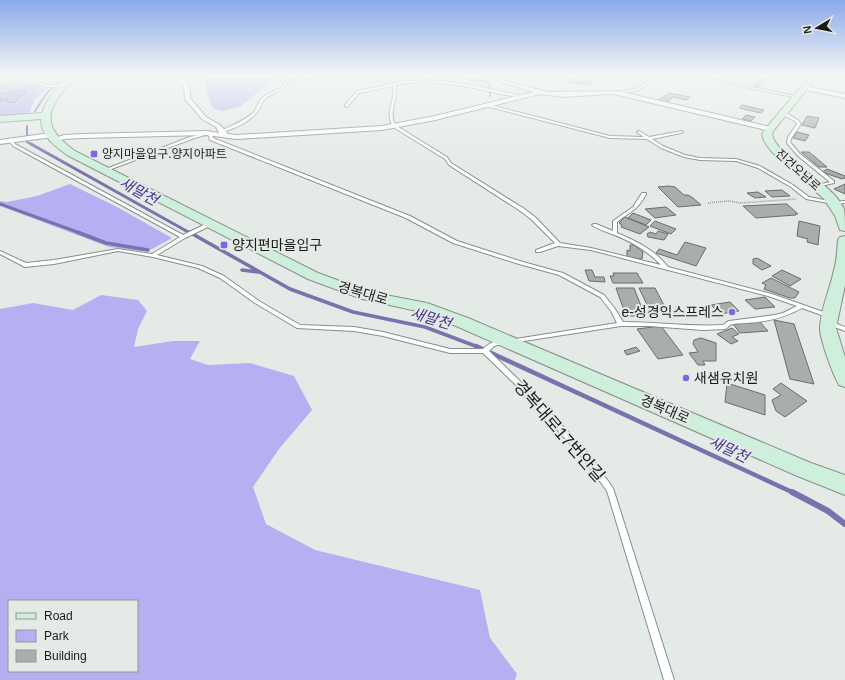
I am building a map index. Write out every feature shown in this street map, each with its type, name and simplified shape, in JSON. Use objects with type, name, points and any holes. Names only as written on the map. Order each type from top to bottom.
[{"type":"street","points":[[48,108],[45,116],[46,127],[51,137]]},
{"type":"street","points":[[195,108],[204,118],[224,133]]},
{"type":"street","points":[[0,142],[51,137],[210,133],[224,133],[236,137],[256,136],[394,126],[476,108]]},
{"type":"street","points":[[680,108],[770,129]]},
{"type":"street","name":"진건오남로","points":[[788,108],[767,134],[770,143],[818,186],[834,203],[844,222]]},
{"type":"street","points":[[1,120],[45,116]]},
{"type":"street","name":"경복대로","points":[[51,137],[67,151],[105,170],[203,227],[313,276],[343,288],[442,314],[499,343],[845,485]]},
{"type":"street","points":[[845,240],[842,269],[828,328],[845,380]]},
{"type":"lane","points":[[224,133],[242,122],[258,108]]},
{"type":"lane","points":[[392,108],[390,117],[394,126],[446,158],[450,164],[521,209],[533,218],[558,244]]},
{"type":"lane","points":[[497,108],[604,136],[649,138],[681,132]]},
{"type":"lane","points":[[783,113],[797,121],[799,124],[797,129],[792,132],[788,142],[799,155],[832,182],[818,186]]},
{"type":"lane","points":[[639,132],[662,147],[684,156],[700,159],[736,160],[759,167],[792,186],[808,198],[834,203],[845,202]]},
{"type":"lane","points":[[105,170],[191,138],[210,133],[211,139],[408,217],[455,242],[520,263],[561,274],[602,296],[613,310],[621,324]]},
{"type":"lane","points":[[10,141],[183,237]]},
{"type":"lane","points":[[615,233],[615,222],[623,215],[632,212],[637,208],[644,194]]},
{"type":"lane","points":[[594,225],[627,237],[659,259],[665,267]]},
{"type":"lane","points":[[153,256],[183,237],[203,227]]},
{"type":"lane","points":[[538,252],[558,244],[591,249],[665,267],[770,295],[802,306],[845,329]]},
{"type":"lane","points":[[0,252],[25,265],[54,262],[118,250],[153,256],[200,267],[222,277],[257,302],[299,327],[354,330],[383,334],[450,351],[485,351],[499,343],[621,324],[649,324],[703,328],[725,327],[729,323],[769,319],[791,313],[802,306]]},
{"type":"lane","name":"경복대로17번안길","points":[[485,351],[521,386],[585,455],[610,490],[670,680]]},
{"type":"path","points":[[708,203],[728,201],[741,203],[808,198]]},
{"type":"green space","points":[[0,108],[32,108],[30,112],[20,115],[0,116]]},
{"type":"green space","points":[[213,108],[235,108],[223,111]]},
{"type":"green space","points":[[70,184],[117,207],[172,238],[152,249],[142,251],[109,247],[0,206],[0,201],[7,202],[37,196]]},
{"type":"green space","points":[[101,295],[138,300],[147,311],[138,329],[134,347],[173,341],[200,341],[190,359],[208,365],[250,363],[294,376],[312,410],[279,449],[253,487],[266,524],[315,550],[480,590],[490,638],[517,674],[515,680],[0,680],[0,309],[33,303],[73,310]]},
{"type":"building","points":[[739,108],[754,108],[764,110],[761,113]]},
{"type":"building","points":[[746,115],[755,117],[751,121],[742,119]]},
{"type":"building","points":[[807,116],[819,118],[815,128],[802,125]]},
{"type":"building","points":[[797,132],[809,135],[805,141],[793,138]]},
{"type":"building","points":[[801,152],[809,152],[827,167],[819,167]]},
{"type":"building","points":[[827,169],[845,176],[845,178],[842,179],[822,172]]},
{"type":"building","points":[[845,184],[845,194],[834,189]]},
{"type":"building","points":[[658,187],[675,187],[684,195],[688,195],[701,205],[678,207]]},
{"type":"building","points":[[782,190],[790,196],[772,197],[765,191]]},
{"type":"building","points":[[758,192],[766,197],[755,198],[747,193]]},
{"type":"building","points":[[787,204],[798,214],[756,218],[743,206]]},
{"type":"building","points":[[666,207],[676,215],[655,218],[645,209]]},
{"type":"building","points":[[633,213],[651,220],[646,225],[628,218]]},
{"type":"building","points":[[625,217],[649,227],[640,234],[621,227],[622,225],[619,223]]},
{"type":"building","points":[[655,221],[676,229],[671,234],[650,226]]},
{"type":"building","points":[[799,221],[820,226],[818,245],[807,242],[808,239],[797,236]]},
{"type":"building","points":[[658,231],[668,234],[664,240],[648,237],[647,234],[650,232],[656,234]]},
{"type":"building","points":[[685,242],[706,248],[696,266],[656,253],[659,249],[677,255]]},
{"type":"building","points":[[630,245],[634,245],[643,252],[642,259],[627,257],[627,250],[630,251]]},
{"type":"building","points":[[757,258],[771,266],[762,270],[753,264],[753,259]]},
{"type":"building","points":[[585,270],[592,270],[595,277],[604,277],[605,282],[589,281]]},
{"type":"building","points":[[782,270],[801,279],[790,286],[772,276]]},
{"type":"building","points":[[613,273],[637,273],[643,283],[613,283],[610,276],[614,276]]},
{"type":"building","points":[[771,278],[799,292],[795,298],[790,298],[764,289],[766,285],[762,283]]},
{"type":"building","points":[[616,288],[634,288],[645,316],[626,316]]},
{"type":"building","points":[[639,288],[655,288],[666,309],[649,309]]},
{"type":"building","points":[[765,297],[775,307],[755,309],[745,300]]},
{"type":"building","points":[[730,302],[739,311],[720,314],[711,305]]},
{"type":"building","points":[[774,320],[794,324],[814,384],[790,379]]},
{"type":"building","points":[[759,321],[768,331],[740,333],[733,324]]},
{"type":"building","points":[[661,326],[683,355],[658,359],[637,329]]},
{"type":"building","points":[[732,328],[739,334],[732,337],[738,341],[731,344],[717,334]]},
{"type":"building","points":[[701,338],[716,343],[716,361],[703,361],[705,365],[698,365],[689,353],[698,352],[693,344],[694,340]]},
{"type":"building","points":[[636,347],[640,351],[627,355],[624,351]]},
{"type":"building","points":[[727,383],[765,395],[765,415],[725,402]]},
{"type":"building","points":[[781,383],[807,401],[785,417],[776,411],[772,400],[781,395],[773,389]]},
{"type":"waterway","name":"새말천","points":[[27,126],[27,142],[31,144]]},
{"type":"waterway","name":"새말천","points":[[31,144],[190,233]]},
{"type":"waterway","points":[[0,204],[80,233]]},
{"type":"waterway","points":[[77,232],[106,243],[148,250]]},
{"type":"waterway","name":"새말천","points":[[189,232],[290,289],[353,312],[425,327],[478,347]]},
{"type":"waterway","name":"새말천","points":[[242,270],[258,272]]},
{"type":"waterway","name":"새말천","points":[[476,346],[793,493]]},
{"type":"waterway","name":"새말천","points":[[793,493],[828,511],[845,524]]},
{"type":"place","name":"양지마을입구.양지아파트","points":[[94,154]]},
{"type":"place","name":"양지편마을입구","points":[[224,245]]},
{"type":"place","name":"e-성경익스프레스","points":[[732,312]]},
{"type":"place","name":"새샘유치원","points":[[686,378]]}]
